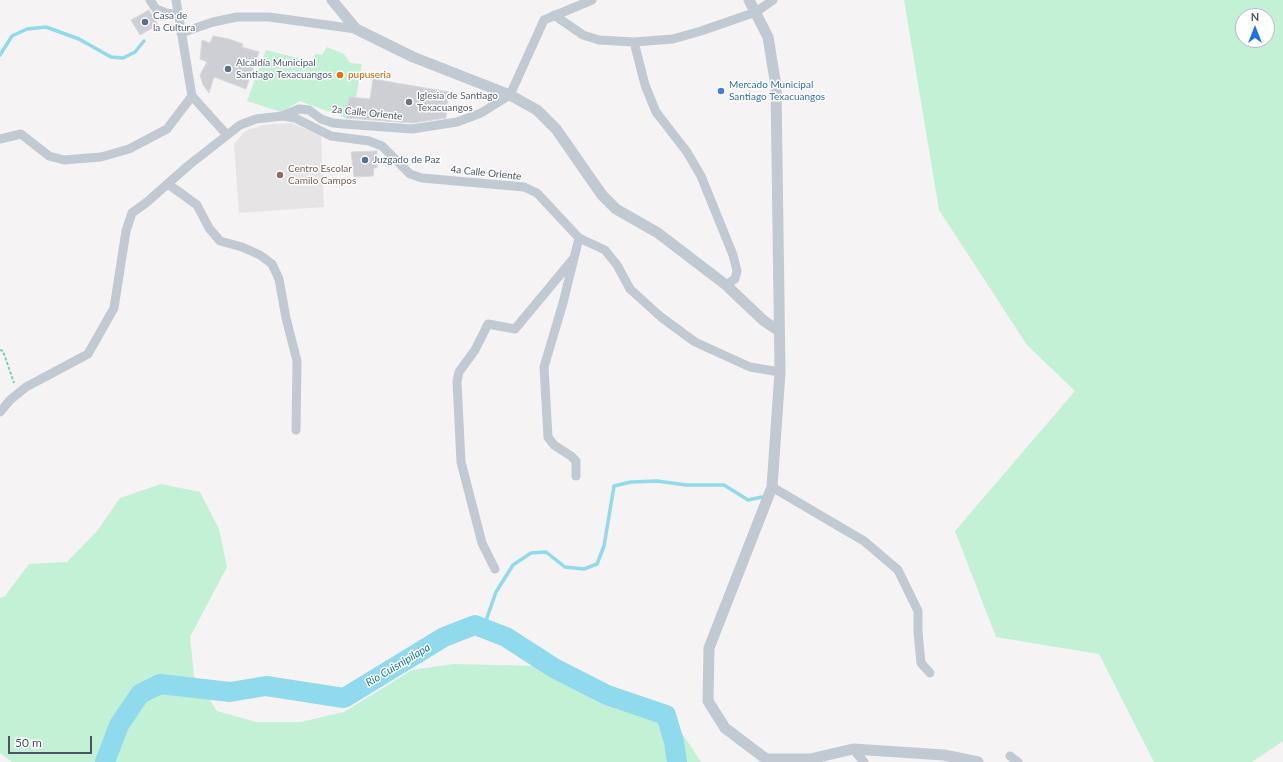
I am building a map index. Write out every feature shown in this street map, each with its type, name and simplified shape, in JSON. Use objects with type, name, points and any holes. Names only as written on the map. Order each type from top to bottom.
[{"type":"street","points":[[150,0],[156,8],[166,13],[178,15]]},
{"type":"street","points":[[176,0],[192,96],[227,135]]},
{"type":"street","points":[[332,0],[356,29]]},
{"type":"street","points":[[510,95],[538,30],[544,20],[592,0]]},
{"type":"street","points":[[749,0],[768,37],[776,86],[780,372],[772,487],[709,648],[708,701],[725,728],[766,759],[810,759],[853,749],[944,754],[978,762]]},
{"type":"street","points":[[554,15],[583,35],[599,40],[634,42],[673,39],[756,12],[773,0]]},
{"type":"street","points":[[181,33],[213,22],[237,17],[269,17],[356,29],[413,57],[510,95],[537,110],[556,129],[602,194],[616,209],[658,233],[726,285],[764,321],[779,331]]},
{"type":"street","points":[[634,42],[645,85],[656,112],[687,152],[701,176],[733,255],[737,271],[735,279],[726,285]]},
{"type":"street","name":"2a Calle Oriente","points":[[0,412],[4,401],[88,354],[114,308],[126,231],[132,213],[240,125],[256,119],[282,116],[299,109],[309,110],[321,118],[333,123],[412,129],[426,128],[457,122],[480,113],[510,95]]},
{"type":"street","points":[[0,139],[21,134],[49,156],[64,160],[101,157],[129,150],[167,129],[192,96]]},
{"type":"street","name":"4a Calle Oriente","points":[[282,116],[295,118],[331,136],[369,141],[382,146],[410,174],[422,178],[524,187],[537,193],[579,238],[604,250],[617,265],[630,288],[695,342],[750,367],[780,372]]},
{"type":"street","points":[[168,184],[196,206],[209,228],[220,241],[242,247],[260,255],[272,264],[279,278],[286,318],[297,361],[296,430]]},
{"type":"street","points":[[576,476],[576,461],[554,445],[548,437],[544,389],[544,367],[579,238]]},
{"type":"street","points":[[495,570],[482,543],[461,462],[457,382],[459,372],[475,350],[488,324],[515,329],[574,258]]},
{"type":"street","points":[[772,487],[864,541],[898,570],[918,611],[918,632],[921,663],[930,674]]},
{"type":"street","points":[[853,749],[864,762]]},
{"type":"street","points":[[1010,756],[1018,762]]},
{"type":"path","points":[[0,350],[3,351],[18,393]]},
{"type":"shaded area","name":"Centro Escolar Camilo Campos","points":[[291,123],[321,135],[324,207],[239,213],[234,144],[245,131],[263,125]]},
{"type":"green space","points":[[904,0],[1283,0],[1283,741],[1252,762],[1154,762],[1099,654],[996,637],[955,531],[1075,391],[1027,345],[939,210]]},
{"type":"green space","points":[[327,47],[344,54],[350,63],[362,64],[356,98],[349,97],[346,118],[300,101],[281,112],[247,101],[266,50],[313,62],[315,54],[322,55]]},
{"type":"green space","points":[[161,484],[200,492],[219,529],[227,567],[190,637],[194,676],[217,711],[256,722],[301,722],[344,712],[412,670],[453,664],[538,666],[595,700],[674,721],[701,762],[12,762],[0,753],[0,598],[5,596],[29,564],[67,562],[97,531],[120,498]]},
{"type":"building","name":"Casa de la Cultura","points":[[149,10],[158,25],[140,35],[131,20]]},
{"type":"building","name":"Alcaldía Municipal Santiago Texacuangos","points":[[213,36],[229,39],[243,44],[242,47],[259,52],[246,89],[214,77],[209,93],[203,85],[200,75],[207,62],[200,59],[202,40],[210,43]]},
{"type":"building","name":"Iglesia de Santiago Texacuangos","points":[[373,79],[449,92],[446,118],[412,123],[346,118],[349,97],[370,99]]},
{"type":"building","name":"Juzgado de Paz","points":[[377,151],[377,168],[374,168],[373,176],[354,177],[351,152]]},
{"type":"waterway","points":[[0,55],[12,36],[27,29],[46,27],[79,39],[111,57],[123,58],[135,52],[144,41]]},
{"type":"waterway","points":[[483,629],[496,592],[513,565],[531,553],[546,552],[565,567],[584,569],[597,564],[604,546],[614,486],[631,482],[657,481],[686,485],[724,485],[748,500],[762,497]]},
{"type":"waterway","name":"Rio Cuisnipilapa","points":[[105,762],[119,725],[140,694],[160,684],[230,692],[266,686],[344,698],[444,637],[475,625],[506,637],[554,668],[607,695],[666,715],[674,742],[677,762]]},
{"type":"place","name":"Casa de la Cultura","points":[[145,22]]},
{"type":"place","name":"Alcaldía Municipal Santiago Texacuangos","points":[[228,69]]},
{"type":"place","name":"pupuseria","points":[[340,75]]},
{"type":"place","name":"Mercado Municipal Santiago Texacuangos","points":[[721,91]]},
{"type":"place","name":"Iglesia de Santiago Texacuangos","points":[[409,102]]},
{"type":"place","name":"Juzgado de Paz","points":[[365,160]]},
{"type":"place","name":"Centro Escolar Camilo Campos","points":[[280,175]]}]
